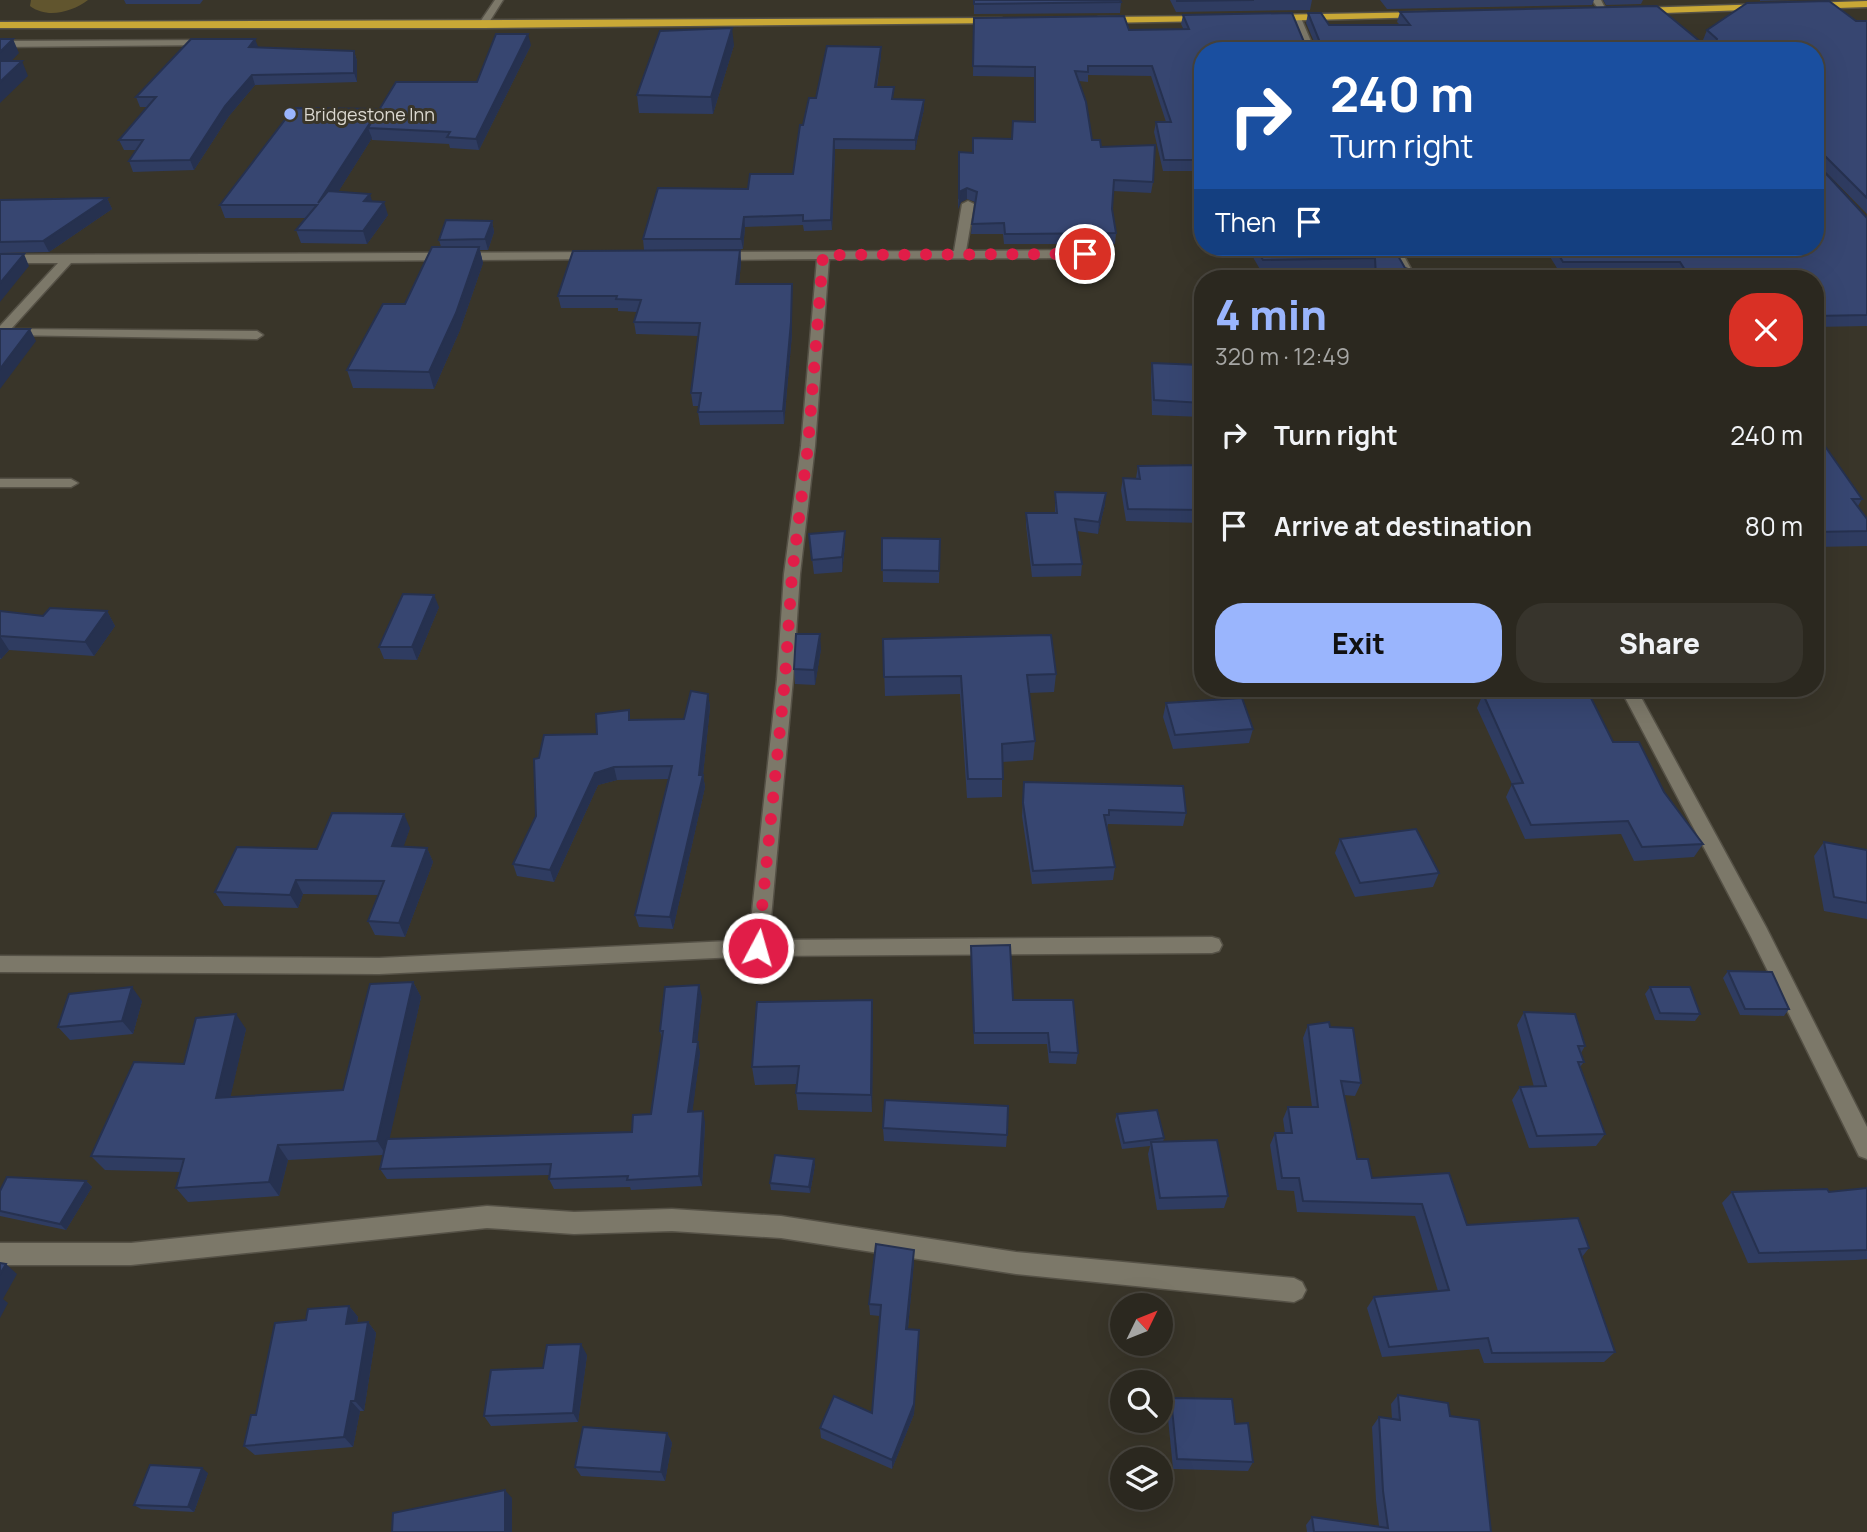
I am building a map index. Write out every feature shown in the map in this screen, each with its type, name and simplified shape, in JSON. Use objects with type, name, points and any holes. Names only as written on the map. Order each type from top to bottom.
[{"type":"highway","points":[[1798,6],[1867,4]]},
{"type":"highway","points":[[1591,12],[1665,15],[1784,7]]},
{"type":"highway","points":[[1255,18],[1444,15]]},
{"type":"highway","points":[[1089,20],[1227,19]]},
{"type":"highway","points":[[0,25],[483,25],[1020,20]]},
{"type":"street","points":[[483,25],[499,0]]},
{"type":"street","points":[[1596,0],[1616,11]]},
{"type":"street","points":[[1296,18],[1306,42]]},
{"type":"street","points":[[0,44],[218,42]]},
{"type":"street","points":[[959,255],[968,204]]},
{"type":"street","points":[[711,256],[1085,254]]},
{"type":"street","points":[[758,948],[785,679],[792,574],[808,446],[823,255]]},
{"type":"street","points":[[0,259],[613,256]]},
{"type":"street","points":[[0,334],[68,259]]},
{"type":"street","points":[[0,334],[257,335]]},
{"type":"street","points":[[0,483],[71,483]]},
{"type":"street","points":[[1633,697],[1759,933],[1867,1149]]},
{"type":"street","points":[[0,964],[379,966],[758,948],[1212,945]]},
{"type":"street","points":[[0,1254],[131,1254],[486,1217],[574,1223],[672,1220],[781,1227],[1016,1263],[1294,1290]]},
{"type":"shaded area","points":[[31,0],[88,0],[67,11],[52,13],[30,6]]},
{"type":"building","points":[[974,0],[1120,0],[1121,2],[974,4]]},
{"type":"building","points":[[1177,0],[1254,0],[1177,1]]},
{"type":"building","points":[[1829,1],[1856,21],[1867,21],[1867,198],[1824,155],[1824,42],[1716,42],[1717,39],[1707,30],[1747,3]]},
{"type":"building","points":[[1657,6],[1701,42],[1318,42],[1308,13],[1321,13],[1329,25],[1410,25],[1400,12]]},
{"type":"building","points":[[1292,13],[1304,42],[1194,42],[1194,160],[1164,160],[1156,122],[1171,122],[1152,66],[1088,66],[1088,72],[1075,71],[1086,102],[1092,140],[1100,140],[1101,147],[1155,145],[1153,182],[1114,180],[1112,209],[1116,233],[1005,234],[1004,223],[972,224],[977,192],[967,188],[961,191],[959,199],[959,152],[973,153],[973,138],[1012,139],[1013,121],[1035,122],[1035,67],[973,66],[974,18],[1124,16],[1129,30],[1189,29],[1183,15]]},
{"type":"building","points":[[732,28],[711,97],[637,95],[660,31]]},
{"type":"building","points":[[496,34],[528,34],[476,139],[447,137],[450,132],[368,128],[396,82],[477,82]]},
{"type":"building","points":[[0,39],[13,39],[0,52]]},
{"type":"building","points":[[191,39],[255,39],[249,47],[354,51],[354,73],[252,75],[225,106],[190,160],[129,161],[143,140],[119,140],[156,97],[136,97]]},
{"type":"building","points":[[827,46],[881,47],[875,87],[894,87],[892,99],[924,100],[915,140],[834,139],[831,220],[803,221],[803,215],[744,217],[741,239],[643,239],[658,188],[748,189],[750,174],[793,174],[800,125],[803,125],[809,98],[816,98]]},
{"type":"building","points":[[0,61],[22,61],[0,82]]},
{"type":"building","points":[[294,108],[379,109],[318,203],[328,191],[370,194],[364,201],[384,202],[363,231],[296,230],[317,205],[220,205]]},
{"type":"building","points":[[1824,171],[1867,218],[1867,315],[1824,316],[1824,270],[1685,270],[1680,262],[1563,262],[1559,256],[1824,256]]},
{"type":"building","points":[[107,198],[43,241],[0,242],[0,200]]},
{"type":"building","points":[[446,220],[492,221],[485,239],[439,240]]},
{"type":"building","points":[[432,247],[479,247],[456,313],[429,372],[347,370],[383,304],[405,304]]},
{"type":"building","points":[[740,250],[736,284],[792,284],[783,411],[698,412],[701,393],[691,393],[700,323],[634,322],[641,300],[616,299],[617,296],[558,296],[573,251]]},
{"type":"building","points":[[0,254],[24,254],[0,283]]},
{"type":"building","points":[[1261,256],[1398,256],[1405,268],[1411,270],[1376,270],[1375,258],[1263,260]]},
{"type":"building","points":[[0,329],[30,329],[0,369]]},
{"type":"building","points":[[1152,363],[1194,365],[1194,402],[1154,400]]},
{"type":"building","points":[[1824,445],[1862,499],[1852,499],[1867,519],[1867,531],[1824,532]]},
{"type":"building","points":[[1194,465],[1194,510],[1128,509],[1123,478],[1140,479],[1138,466]]},
{"type":"building","points":[[1055,492],[1106,493],[1099,522],[1075,519],[1082,564],[1033,565],[1026,513],[1057,513]]},
{"type":"building","points":[[845,531],[842,557],[812,560],[809,534]]},
{"type":"building","points":[[882,538],[940,539],[939,571],[882,570]]},
{"type":"building","points":[[403,594],[434,595],[412,647],[379,647]]},
{"type":"building","points":[[50,608],[107,611],[85,642],[0,636],[0,611],[43,616]]},
{"type":"building","points":[[796,634],[820,634],[814,670],[794,669]]},
{"type":"building","points":[[1051,635],[1056,674],[1027,675],[1035,741],[1002,744],[1003,779],[968,779],[961,676],[884,677],[883,639]]},
{"type":"building","points":[[691,691],[708,694],[699,775],[703,775],[670,917],[635,915],[672,766],[614,767],[595,773],[550,870],[513,864],[536,816],[534,759],[539,758],[544,735],[597,734],[596,714],[629,710],[629,720],[684,719]]},
{"type":"building","points":[[1484,697],[1590,697],[1613,742],[1639,742],[1664,792],[1703,844],[1642,847],[1628,821],[1531,825],[1512,784],[1523,783]]},
{"type":"building","points":[[1242,698],[1253,729],[1175,735],[1166,703]]},
{"type":"building","points":[[1024,782],[1183,786],[1186,813],[1109,810],[1109,815],[1104,815],[1115,867],[1033,871],[1023,803]]},
{"type":"building","points":[[332,813],[404,814],[392,846],[427,848],[399,923],[368,921],[384,881],[296,880],[290,895],[215,892],[237,847],[317,849]]},
{"type":"building","points":[[1416,829],[1439,873],[1360,883],[1340,839]]},
{"type":"building","points":[[1824,842],[1867,850],[1867,903],[1834,897]]},
{"type":"building","points":[[1010,945],[1013,1000],[1073,1000],[1078,1053],[1050,1052],[1048,1033],[974,1033],[971,946]]},
{"type":"building","points":[[1728,971],[1772,972],[1789,1009],[1745,1009]]},
{"type":"building","points":[[413,982],[377,1141],[278,1145],[269,1182],[176,1188],[184,1159],[91,1156],[134,1062],[184,1064],[196,1018],[236,1014],[216,1098],[343,1090],[370,984]]},
{"type":"building","points":[[699,985],[693,1042],[698,1042],[688,1112],[703,1111],[699,1176],[627,1180],[628,1176],[549,1179],[551,1164],[380,1169],[387,1139],[632,1132],[633,1115],[651,1114],[663,1031],[660,1031],[665,987]]},
{"type":"building","points":[[132,987],[122,1021],[58,1027],[69,994]]},
{"type":"building","points":[[1650,987],[1690,987],[1700,1014],[1660,1013]]},
{"type":"building","points":[[872,1000],[871,1095],[796,1093],[799,1066],[752,1067],[757,1002]]},
{"type":"building","points":[[1524,1012],[1575,1014],[1585,1046],[1578,1046],[1584,1062],[1578,1062],[1605,1134],[1537,1136],[1520,1087],[1546,1086]]},
{"type":"building","points":[[1329,1022],[1330,1027],[1353,1028],[1361,1083],[1341,1081],[1357,1159],[1368,1159],[1372,1178],[1449,1173],[1467,1225],[1578,1218],[1589,1248],[1579,1249],[1615,1352],[1492,1353],[1488,1338],[1389,1347],[1374,1297],[1449,1290],[1422,1204],[1303,1201],[1299,1178],[1282,1178],[1275,1133],[1292,1133],[1288,1107],[1318,1107],[1308,1025]]},
{"type":"building","points":[[885,1100],[1008,1106],[1007,1135],[883,1128]]},
{"type":"building","points":[[1157,1110],[1164,1138],[1124,1143],[1117,1114]]},
{"type":"building","points":[[1217,1140],[1228,1196],[1160,1198],[1151,1142]]},
{"type":"building","points":[[775,1155],[814,1159],[809,1187],[770,1183]]},
{"type":"building","points":[[7,1177],[86,1181],[60,1224],[0,1211],[0,1191]]},
{"type":"building","points":[[1867,1188],[1867,1250],[1759,1253],[1732,1192],[1827,1189],[1829,1192]]},
{"type":"building","points":[[876,1244],[914,1250],[906,1329],[919,1330],[914,1404],[892,1460],[820,1428],[834,1396],[872,1413],[881,1305],[869,1304]]},
{"type":"building","points":[[0,1263],[6,1264],[0,1274]]},
{"type":"building","points":[[349,1306],[346,1324],[368,1322],[355,1401],[351,1401],[344,1437],[244,1446],[251,1415],[256,1415],[275,1323],[306,1320],[308,1309]]},
{"type":"building","points":[[581,1344],[573,1413],[484,1416],[491,1370],[543,1368],[547,1345]]},
{"type":"building","points":[[1398,1395],[1448,1403],[1450,1416],[1479,1420],[1491,1532],[1314,1532],[1312,1517],[1388,1528],[1379,1417],[1400,1420]]},
{"type":"building","points":[[1173,1398],[1232,1399],[1235,1424],[1248,1423],[1253,1462],[1177,1459]]},
{"type":"building","points":[[583,1427],[667,1433],[661,1472],[575,1467]]},
{"type":"building","points":[[150,1465],[202,1468],[188,1507],[134,1505]]},
{"type":"building","points":[[505,1490],[505,1532],[392,1532],[393,1513]]},
{"type":"place","name":"Bridgestone Inn","points":[[290,114]]},
{"type":"route","points":[[758,948],[785,679],[792,574],[808,446],[823,255],[1085,254]]}]
